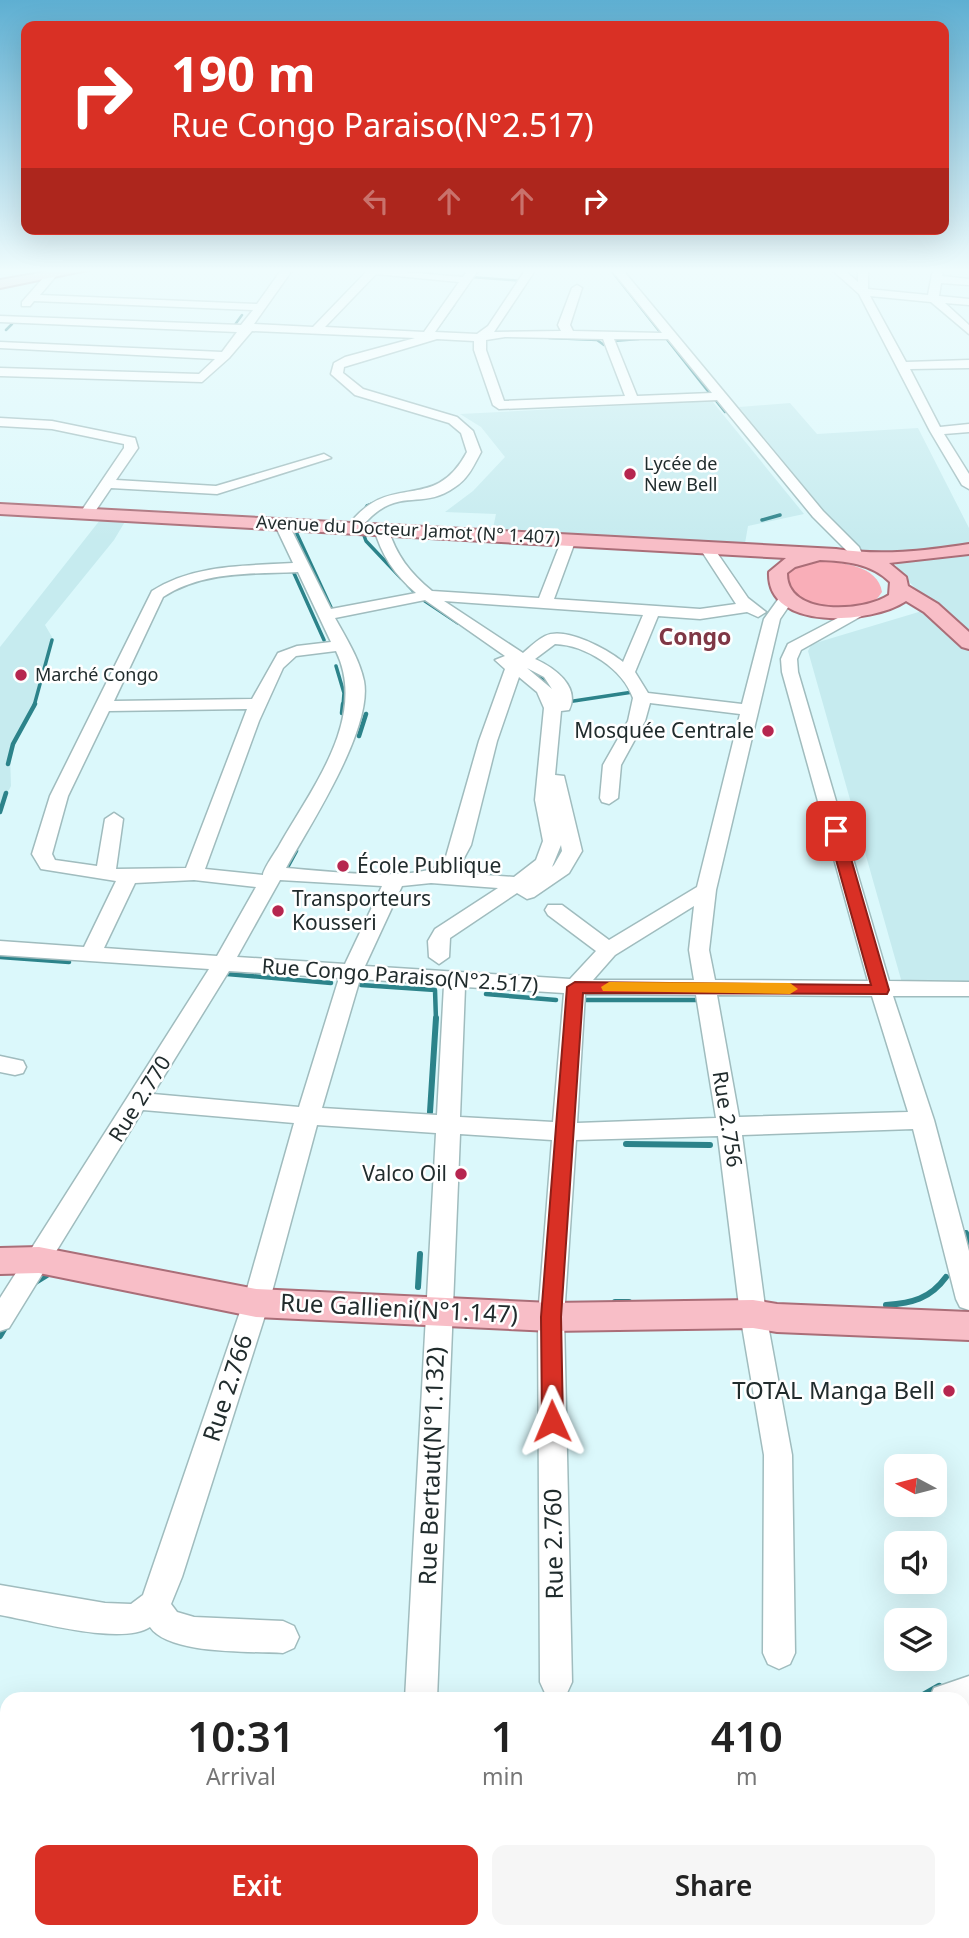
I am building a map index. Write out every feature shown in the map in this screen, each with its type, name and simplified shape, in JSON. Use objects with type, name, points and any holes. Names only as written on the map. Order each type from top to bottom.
[{"type":"main road","name":"Avenue du Docteur Jamot (N° 1.407)","points":[[0,509],[365,527],[735,550],[830,550],[860,559]]},
{"type":"main road","points":[[860,559],[927,556],[969,549]]},
{"type":"main road","points":[[735,550],[758,560],[776,577],[780,590],[787,597],[817,610],[857,614],[884,608],[893,603],[908,565],[927,556]]},
{"type":"main road","points":[[776,577],[788,563],[830,550]]},
{"type":"main road","points":[[860,559],[886,569],[900,586],[931,608],[969,643]]},
{"type":"main road","name":"Rue Gallieni(N°1.147)","points":[[0,1261],[39,1261],[256,1303],[551,1317],[753,1314],[777,1318],[969,1326]]},
{"type":"street","points":[[0,372],[195,380],[208,376],[223,359]]},
{"type":"street","points":[[348,359],[338,365],[337,374],[359,392],[453,420],[467,431],[474,452],[444,489],[433,494],[383,500],[370,507],[365,527],[423,597]]},
{"type":"street","points":[[483,359],[499,405],[720,396]]},
{"type":"street","points":[[617,359],[633,400]]},
{"type":"street","points":[[690,359],[720,396],[830,550]]},
{"type":"street","points":[[899,359],[936,431],[969,485]]},
{"type":"street","points":[[902,366],[969,365]]},
{"type":"street","points":[[0,422],[52,425],[130,441],[131,447],[87,513]]},
{"type":"street","points":[[936,431],[969,428]]},
{"type":"street","points":[[107,484],[217,490],[324,458]]},
{"type":"street","points":[[954,460],[969,460]]},
{"type":"street","name":"Rue 2.770","points":[[0,1320],[222,965],[327,778],[353,719],[356,683],[342,645],[281,523]]},
{"type":"street","points":[[545,602],[569,539]]},
{"type":"street","points":[[706,547],[748,607],[772,619]]},
{"type":"street","points":[[372,553],[423,597],[519,664],[551,696],[553,709],[544,800],[553,841],[545,863],[442,934],[439,957]]},
{"type":"street","points":[[301,567],[199,576],[163,589],[153,599],[59,796],[42,854],[48,865],[128,877],[194,874],[269,878],[434,878],[518,883]]},
{"type":"street","points":[[325,615],[423,597],[545,602],[712,614],[748,607]]},
{"type":"street","name":"Rue 2.756","points":[[779,1653],[778,1455],[753,1314],[729,1126],[699,950],[706,890],[749,710],[772,619],[787,597]]},
{"type":"street","points":[[626,673],[652,611]]},
{"type":"street","points":[[857,614],[839,626],[806,638],[794,647],[789,659],[881,990],[963,1252],[969,1300]]},
{"type":"street","points":[[434,878],[444,874],[456,860],[503,690],[519,664],[542,644],[561,638],[600,653],[626,673],[641,697],[637,724],[613,762],[609,798]]},
{"type":"street","points":[[194,874],[257,704],[281,658],[289,654],[342,645]]},
{"type":"street","points":[[425,979],[449,947],[562,869],[572,851],[558,799],[564,698],[552,676],[519,664]]},
{"type":"street","points":[[641,697],[749,710]]},
{"type":"street","points":[[102,706],[257,704]]},
{"type":"street","points":[[106,874],[114,819]]},
{"type":"street","points":[[90,955],[128,877]]},
{"type":"street","name":"Rue 2.766","points":[[154,1606],[171,1564],[256,1303],[351,974],[395,879]]},
{"type":"street","points":[[575,987],[608,950],[706,890]]},
{"type":"street","points":[[555,910],[608,950]]},
{"type":"street","name":"Rue Congo Paraiso(N°2.517)","points":[[0,948],[351,974],[575,987],[969,989]]},
{"type":"street","name":"Rue Bertaut(N°1.132)","points":[[421,1692],[446,1125],[455,981]]},
{"type":"street","name":"Rue 2.760","points":[[556,1682],[551,1317],[575,987]]},
{"type":"street","points":[[139,1101],[309,1116],[566,1132],[922,1120]]},
{"type":"street","points":[[0,1600],[104,1618],[135,1619],[154,1606],[167,1625],[194,1632],[283,1637]]},
{"type":"shaded area","name":"Lycée de New Bell","points":[[712,401],[804,514],[748,526],[744,549],[492,533],[496,514],[445,512],[473,491],[505,457],[481,427],[460,414]]},
{"type":"shaded area","points":[[790,403],[817,434],[918,428],[969,528],[969,991],[904,990],[808,651],[811,645],[822,641],[922,611],[928,603],[899,570],[889,553],[857,551],[739,407]]},
{"type":"shaded area","name":"Marché Congo","points":[[100,520],[126,520],[114,540],[45,625],[52,637],[35,703],[10,755],[11,786],[0,808],[0,647]]},
{"type":"shaded area","points":[[818,561],[847,564],[866,571],[879,583],[882,592],[864,607],[839,610],[791,598],[783,574],[791,568]]},
{"type":"waterway","points":[[683,359],[711,395]]},
{"type":"waterway","points":[[713,397],[725,412]]},
{"type":"waterway","points":[[363,513],[367,506],[380,501]]},
{"type":"waterway","points":[[762,520],[780,515]]},
{"type":"waterway","points":[[362,530],[366,541],[401,578]]},
{"type":"waterway","points":[[297,534],[334,614]]},
{"type":"waterway","points":[[293,571],[324,640]]},
{"type":"waterway","points":[[408,585],[419,597],[458,623]]},
{"type":"waterway","points":[[34,706],[52,640]]},
{"type":"waterway","points":[[336,666],[344,693],[343,706]]},
{"type":"waterway","points":[[530,672],[545,681],[551,691]]},
{"type":"waterway","points":[[567,702],[633,692]]},
{"type":"waterway","points":[[342,713],[343,704]]},
{"type":"waterway","points":[[8,764],[13,744],[34,706]]},
{"type":"waterway","points":[[359,736],[366,714]]},
{"type":"waterway","points":[[0,812],[6,793]]},
{"type":"waterway","points":[[284,873],[296,851]]},
{"type":"waterway","points":[[0,957],[69,962]]},
{"type":"waterway","points":[[227,974],[331,983]]},
{"type":"waterway","points":[[361,985],[435,990],[436,1019]]},
{"type":"waterway","points":[[486,994],[556,1000]]},
{"type":"waterway","points":[[585,1000],[702,1000]]},
{"type":"waterway","points":[[430,1112],[436,1019]]},
{"type":"waterway","points":[[626,1144],[710,1145]]},
{"type":"waterway","points":[[966,1233],[969,1244]]},
{"type":"waterway","points":[[418,1287],[420,1254]]},
{"type":"waterway","points":[[34,1283],[47,1275]]},
{"type":"waterway","points":[[886,1305],[904,1303],[927,1295],[946,1277]]},
{"type":"waterway","points":[[615,1302],[629,1302]]},
{"type":"waterway","points":[[0,1336],[6,1326]]},
{"type":"waterway","points":[[930,1692],[939,1687]]},
{"type":"slow traffic","points":[[609,987],[790,989]]},
{"type":"place","name":"Lycée de New Bell","points":[[630,474]]},
{"type":"place","name":"Marché Congo","points":[[21,675]]},
{"type":"place","name":"Mosquée Centrale","points":[[768,731]]},
{"type":"place","name":"École Publique","points":[[343,866]]},
{"type":"place","name":"Transporteurs Kousseri","points":[[278,911]]},
{"type":"place","name":"Valco Oil","points":[[461,1174]]},
{"type":"place","name":"TOTAL Manga Bell","points":[[949,1391]]},
{"type":"district","name":"Congo","points":[[695,637]]},
{"type":"route","points":[[552,1421],[551,1317],[575,987],[881,990],[836,831]]}]
